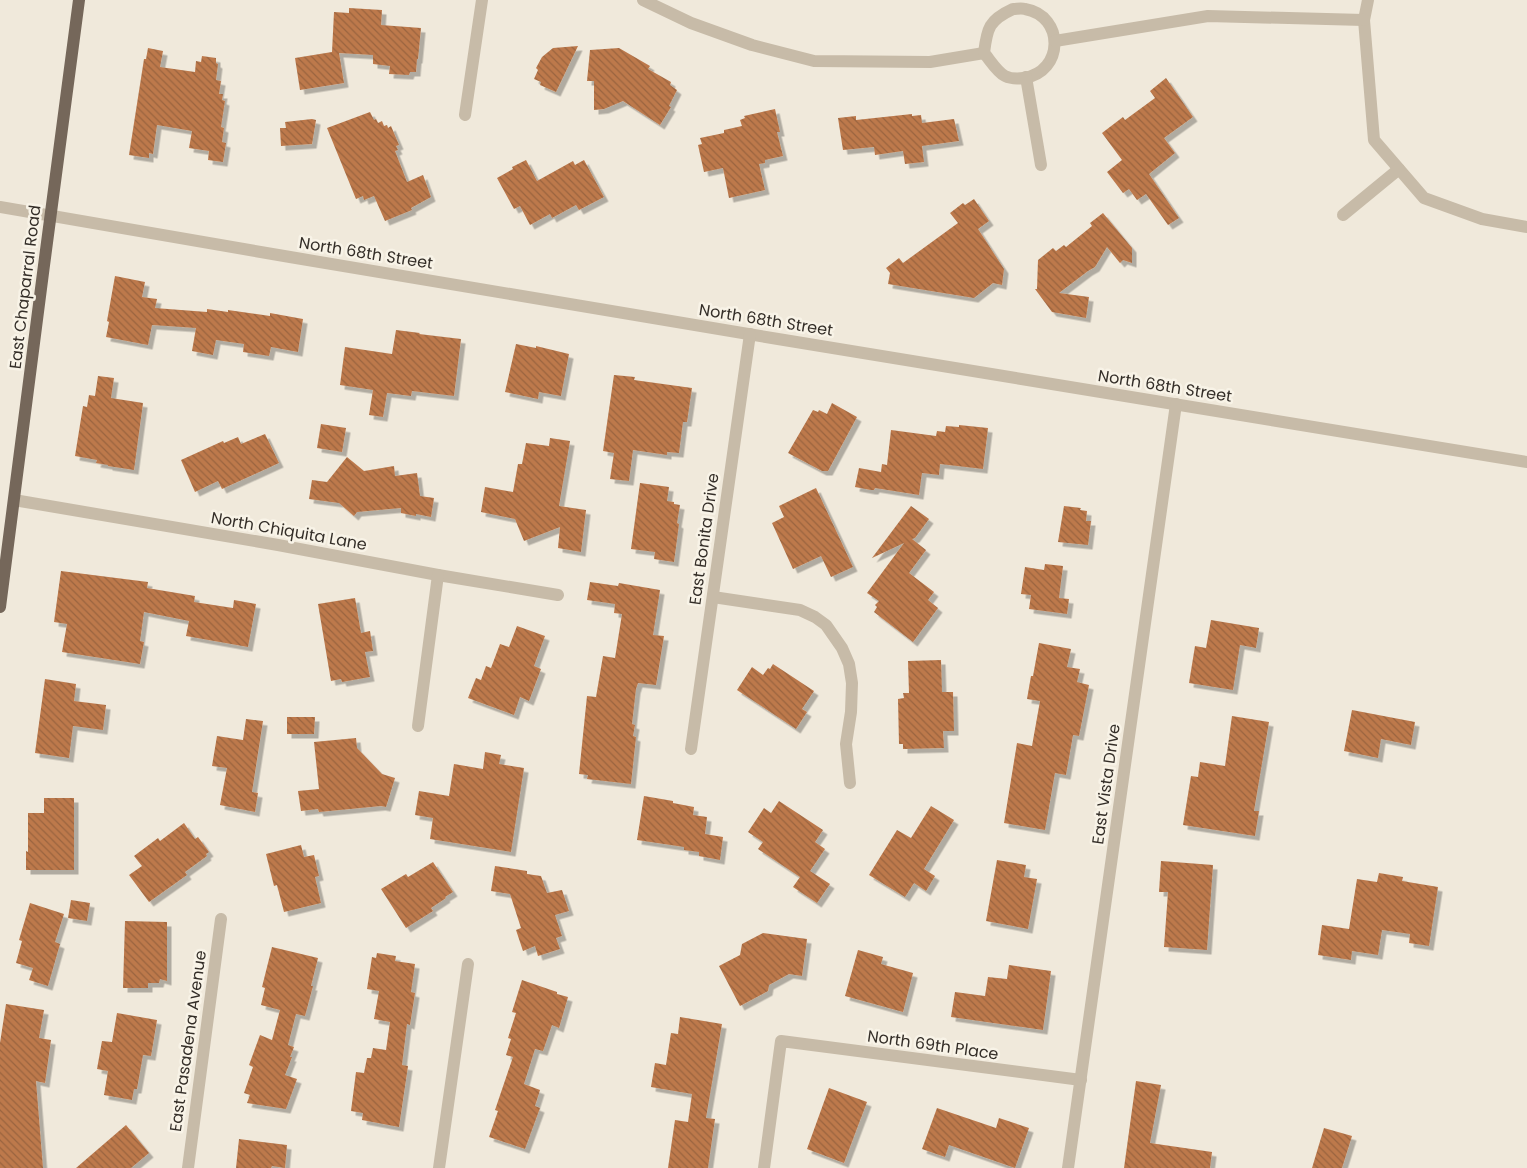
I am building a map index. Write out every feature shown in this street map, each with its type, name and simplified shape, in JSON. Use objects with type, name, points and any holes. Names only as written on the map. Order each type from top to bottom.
[{"type":"main road","name":"East Chaparral Road","points":[[0,608],[5,538],[14,500],[79,0]]},
{"type":"street","points":[[465,115],[482,0]]},
{"type":"street","points":[[643,0],[691,23],[752,45],[814,61],[930,62],[984,53]]},
{"type":"street","points":[[1368,0],[1364,20],[1374,140],[1424,198],[1482,219],[1527,227]]},
{"type":"street","points":[[1012,4],[1043,17],[1051,27],[1055,41],[1054,53],[1050,62],[1034,76],[1016,79],[1004,75],[984,53],[989,27],[1012,4]]},
{"type":"street","points":[[1055,41],[1208,16],[1364,20]]},
{"type":"street","points":[[1026,77],[1041,165]]},
{"type":"street","points":[[1343,215],[1399,169]]},
{"type":"street","name":"North 68th Street","points":[[0,206],[750,334],[1527,462]]},
{"type":"street","name":"East Bonita Drive","points":[[690,750],[750,334]]},
{"type":"street","name":"East Vista Drive","points":[[1068,1168],[1176,404]]},
{"type":"street","name":"North Chiquita Lane","points":[[14,500],[278,544],[438,576],[558,595]]},
{"type":"street","points":[[418,726],[438,576]]},
{"type":"street","points":[[712,597],[800,610],[826,625],[842,648],[849,664],[852,683],[851,712],[846,744],[850,784]]},
{"type":"street","name":"East Pasadena Avenue","points":[[188,1168],[221,919]]},
{"type":"street","points":[[439,1168],[468,964]]},
{"type":"street","name":"North 69th Place","points":[[764,1168],[781,1041],[1081,1080]]},
{"type":"building","points":[[349,8],[382,10],[381,25],[421,28],[416,72],[410,72],[409,75],[389,74],[390,66],[373,64],[373,55],[339,53],[344,83],[300,90],[295,58],[332,52],[334,12],[349,13]]},
{"type":"building","points":[[578,46],[556,92],[540,85],[541,82],[534,79],[538,70],[536,68],[542,57],[553,48]]},
{"type":"building","points":[[148,48],[163,51],[160,67],[195,72],[196,61],[201,62],[202,56],[216,58],[216,63],[218,64],[216,80],[221,81],[219,94],[223,94],[222,100],[225,101],[221,127],[224,128],[222,142],[226,143],[223,162],[208,160],[209,151],[189,148],[192,131],[157,125],[153,154],[149,153],[149,158],[129,155],[144,59],[146,59]]},
{"type":"building","points":[[619,48],[650,66],[648,69],[671,82],[670,85],[677,90],[669,106],[671,107],[660,125],[623,101],[604,109],[594,110],[594,81],[587,81],[590,50]]},
{"type":"building","points":[[1166,78],[1193,117],[1164,138],[1175,153],[1149,174],[1179,218],[1168,225],[1146,194],[1137,200],[1129,189],[1123,193],[1107,172],[1122,160],[1102,133],[1123,117],[1125,120],[1155,98],[1150,91]]},
{"type":"building","points":[[775,109],[780,132],[777,132],[783,156],[765,160],[765,163],[759,164],[765,190],[729,198],[723,168],[704,172],[698,145],[702,144],[700,138],[724,133],[724,130],[742,126],[740,120],[745,118],[744,116]]},
{"type":"building","points":[[370,112],[378,123],[382,121],[384,126],[387,125],[388,128],[391,126],[399,145],[396,146],[398,150],[395,151],[407,182],[423,175],[431,197],[411,208],[412,210],[385,221],[374,196],[364,200],[363,196],[356,199],[327,128]]},
{"type":"building","points":[[912,114],[912,116],[921,115],[922,123],[954,119],[959,141],[922,146],[924,162],[905,164],[903,151],[875,155],[874,147],[843,150],[838,118],[856,116],[856,120]]},
{"type":"building","points":[[316,120],[312,144],[281,146],[280,128],[286,128],[285,122]]},
{"type":"building","points":[[526,160],[537,181],[573,161],[575,165],[584,160],[604,197],[579,210],[576,205],[552,218],[550,214],[530,225],[520,206],[514,209],[497,178]]},
{"type":"building","points":[[974,199],[989,221],[978,229],[1004,269],[1002,285],[993,283],[974,298],[888,284],[890,273],[886,268],[899,258],[903,263],[958,223],[950,213],[963,203],[965,205]]},
{"type":"building","points":[[1103,213],[1132,248],[1132,263],[1123,260],[1120,263],[1107,247],[1095,267],[1059,293],[1089,297],[1086,318],[1052,312],[1035,289],[1037,289],[1038,260],[1053,248],[1056,251],[1064,245],[1066,247],[1092,226],[1090,223]]},
{"type":"building","points":[[115,276],[145,282],[142,297],[157,299],[155,308],[207,312],[207,309],[228,312],[228,310],[270,316],[270,313],[303,319],[298,352],[271,347],[269,356],[243,352],[244,344],[216,340],[213,355],[192,351],[196,328],[152,325],[148,345],[106,337]]},
{"type":"building","points":[[396,330],[461,339],[454,396],[412,391],[411,396],[387,393],[383,417],[369,415],[373,390],[340,385],[345,347],[392,354]]},
{"type":"building","points":[[516,344],[536,348],[536,346],[569,354],[561,396],[539,392],[538,399],[505,392]]},
{"type":"building","points":[[614,375],[635,377],[634,380],[692,388],[687,422],[683,422],[679,453],[667,452],[667,455],[633,450],[629,481],[610,479],[614,453],[603,451]]},
{"type":"building","points":[[98,376],[114,378],[111,398],[143,403],[134,470],[108,466],[96,463],[97,460],[75,456],[83,406],[87,407],[89,395],[95,396]]},
{"type":"building","points":[[832,403],[857,417],[828,471],[822,471],[788,453],[813,410],[818,412],[819,410],[827,414]]},
{"type":"building","points":[[321,424],[346,428],[342,452],[317,448]]},
{"type":"building","points":[[959,425],[988,428],[983,469],[940,464],[939,475],[922,473],[919,495],[855,487],[859,468],[881,472],[882,464],[887,465],[891,430],[936,436],[937,431],[945,432],[946,426],[959,427]]},
{"type":"building","points":[[265,434],[279,463],[222,489],[218,481],[195,492],[181,460],[223,441],[224,443],[238,437],[241,444]]},
{"type":"building","points":[[550,438],[570,441],[559,506],[586,510],[581,552],[558,548],[560,527],[524,541],[515,519],[481,512],[485,487],[513,492],[518,464],[522,464],[526,443],[549,446]]},
{"type":"building","points":[[347,457],[364,471],[394,466],[395,476],[417,473],[420,496],[434,498],[431,517],[401,513],[401,508],[357,512],[354,516],[339,503],[309,499],[312,480],[327,482]]},
{"type":"building","points":[[640,483],[669,487],[667,501],[680,505],[674,562],[654,559],[655,552],[631,549]]},
{"type":"building","points":[[816,488],[853,567],[831,577],[821,556],[793,569],[772,523],[784,517],[779,506]]},
{"type":"building","points":[[911,506],[929,519],[915,538],[912,539],[926,550],[909,573],[934,592],[928,600],[938,608],[913,642],[874,612],[877,607],[875,605],[879,601],[867,593],[904,543],[872,558]]},
{"type":"building","points":[[1064,506],[1081,508],[1080,510],[1087,511],[1086,521],[1091,521],[1088,545],[1058,542]]},
{"type":"building","points":[[1045,564],[1063,566],[1059,598],[1069,599],[1067,614],[1029,609],[1031,595],[1021,594],[1025,567],[1044,570]]},
{"type":"building","points":[[61,571],[148,582],[147,588],[195,596],[194,602],[233,608],[234,600],[256,604],[248,647],[186,636],[189,621],[144,612],[140,641],[144,642],[140,664],[62,652],[67,624],[54,622]]},
{"type":"building","points":[[590,582],[618,586],[619,583],[660,590],[653,635],[664,636],[656,685],[638,683],[636,689],[632,724],[635,725],[633,736],[636,737],[631,784],[587,779],[588,775],[579,774],[587,696],[596,697],[603,656],[615,658],[622,614],[614,613],[615,604],[587,600]]},
{"type":"building","points":[[355,598],[361,633],[370,631],[373,651],[365,652],[370,677],[342,682],[341,679],[331,681],[318,604]]},
{"type":"building","points":[[1211,620],[1259,628],[1256,648],[1240,645],[1233,690],[1189,683],[1195,646],[1206,648]]},
{"type":"building","points":[[517,626],[545,636],[534,666],[541,669],[529,701],[520,697],[514,715],[468,698],[476,678],[481,680],[486,666],[491,668],[500,644],[509,647]]},
{"type":"building","points":[[1039,643],[1071,649],[1067,667],[1080,669],[1077,682],[1089,685],[1079,736],[1073,735],[1066,775],[1055,773],[1045,830],[1004,823],[1017,743],[1032,746],[1040,701],[1027,699]]},
{"type":"building","points":[[941,660],[942,692],[953,692],[954,731],[943,731],[944,748],[903,749],[903,744],[899,744],[898,699],[904,698],[903,693],[909,693],[908,661]]},
{"type":"building","points":[[773,664],[814,691],[802,709],[807,712],[796,729],[737,690],[752,667],[763,675]]},
{"type":"building","points":[[45,679],[76,684],[74,701],[106,705],[103,730],[73,726],[69,758],[35,753]]},
{"type":"building","points":[[1352,710],[1415,722],[1411,745],[1381,739],[1378,758],[1344,751]]},
{"type":"building","points":[[1232,716],[1269,722],[1254,811],[1259,811],[1255,836],[1183,825],[1191,776],[1198,777],[1200,762],[1225,766]]},
{"type":"building","points":[[287,717],[315,717],[314,734],[287,734]]},
{"type":"building","points":[[246,719],[263,721],[252,792],[258,793],[255,812],[220,805],[227,768],[212,766],[217,736],[243,740]]},
{"type":"building","points":[[356,738],[357,748],[382,774],[395,778],[386,807],[319,812],[318,809],[301,811],[298,791],[319,789],[314,742]]},
{"type":"building","points":[[485,752],[501,755],[499,764],[524,768],[511,852],[430,839],[433,818],[415,815],[419,791],[449,796],[454,764],[483,769]]},
{"type":"building","points":[[644,796],[694,807],[693,815],[707,817],[705,834],[723,837],[720,860],[699,856],[699,852],[684,850],[684,847],[637,840]]},
{"type":"building","points":[[44,798],[74,798],[74,870],[26,870],[28,813],[44,813]]},
{"type":"building","points":[[779,801],[823,830],[815,842],[825,849],[810,871],[830,884],[817,903],[793,887],[800,877],[758,849],[763,842],[748,832],[764,808],[771,813]]},
{"type":"building","points":[[931,806],[954,820],[924,869],[935,876],[926,891],[914,883],[905,897],[869,875],[897,830],[911,838]]},
{"type":"building","points":[[184,823],[195,839],[198,837],[209,852],[206,854],[207,856],[185,872],[187,875],[149,902],[129,875],[142,866],[134,856],[158,838],[160,841]]},
{"type":"building","points":[[301,845],[304,857],[314,855],[319,876],[315,877],[321,903],[284,912],[277,885],[274,886],[266,854]]},
{"type":"building","points":[[997,860],[1026,865],[1024,877],[1037,879],[1028,929],[986,921]]},
{"type":"building","points":[[1161,861],[1213,865],[1207,950],[1164,947],[1168,892],[1159,892]]},
{"type":"building","points":[[433,862],[453,892],[431,908],[433,911],[406,928],[381,889],[406,874],[408,877]]},
{"type":"building","points":[[495,866],[527,871],[527,874],[541,876],[547,893],[562,890],[569,911],[555,915],[562,936],[556,938],[560,949],[538,956],[535,946],[523,951],[516,930],[521,928],[510,894],[491,891]]},
{"type":"building","points":[[1379,873],[1403,877],[1402,881],[1438,887],[1429,946],[1409,943],[1410,934],[1382,930],[1378,955],[1352,951],[1351,960],[1318,955],[1322,925],[1349,929],[1357,879],[1377,882]]},
{"type":"building","points":[[71,900],[90,903],[87,921],[68,918]]},
{"type":"building","points":[[30,903],[64,914],[55,942],[60,944],[48,986],[29,980],[33,968],[16,963],[22,941],[19,940]]},
{"type":"building","points":[[125,921],[167,922],[167,981],[160,979],[159,983],[148,983],[148,988],[123,988]]},
{"type":"building","points":[[763,933],[807,939],[802,976],[789,974],[769,985],[768,991],[740,1006],[719,966],[740,955],[742,944]]},
{"type":"building","points":[[272,947],[318,958],[305,1016],[296,1014],[288,1045],[294,1047],[285,1075],[297,1079],[286,1109],[247,1103],[250,1095],[244,1093],[253,1067],[249,1065],[260,1035],[272,1040],[280,1010],[261,1005],[265,988],[262,987]]},
{"type":"building","points":[[858,950],[883,957],[881,964],[913,973],[903,1012],[845,996]]},
{"type":"building","points":[[377,953],[396,956],[395,961],[415,964],[411,992],[415,993],[410,1025],[407,1024],[402,1065],[408,1066],[399,1127],[362,1120],[363,1113],[351,1111],[356,1072],[364,1073],[367,1058],[371,1058],[373,1048],[386,1050],[390,1022],[374,1019],[379,991],[367,989],[372,957],[376,958]]},
{"type":"building","points":[[1009,965],[1051,971],[1043,1030],[951,1017],[955,992],[985,996],[988,977],[1007,979]]},
{"type":"building","points":[[522,980],[568,997],[559,1028],[552,1025],[543,1051],[535,1049],[524,1084],[540,1090],[535,1106],[540,1108],[525,1149],[489,1137],[498,1111],[495,1110],[513,1057],[506,1055],[511,1039],[508,1038],[516,1013],[512,1012]]},
{"type":"building","points":[[6,1004],[44,1010],[39,1038],[51,1040],[45,1083],[36,1081],[43,1168],[0,1168],[0,1043]]},
{"type":"building","points":[[117,1013],[157,1020],[151,1056],[143,1055],[137,1089],[134,1089],[132,1100],[104,1095],[108,1071],[97,1069],[102,1041],[112,1042]]},
{"type":"building","points":[[680,1017],[722,1024],[706,1118],[715,1119],[708,1168],[668,1168],[675,1120],[688,1122],[692,1094],[651,1087],[655,1063],[666,1065],[671,1033],[678,1034]]},
{"type":"building","points":[[1136,1081],[1161,1085],[1150,1143],[1212,1152],[1210,1168],[1124,1168]]},
{"type":"building","points":[[829,1088],[867,1102],[844,1163],[807,1149]]},
{"type":"building","points":[[937,1108],[996,1128],[999,1118],[1029,1128],[1015,1168],[949,1145],[945,1157],[922,1149]]},
{"type":"building","points":[[126,1125],[149,1153],[131,1168],[76,1168]]},
{"type":"building","points":[[1324,1128],[1352,1136],[1342,1168],[1312,1168]]},
{"type":"building","points":[[239,1139],[287,1145],[285,1168],[272,1166],[271,1168],[236,1168]]}]
